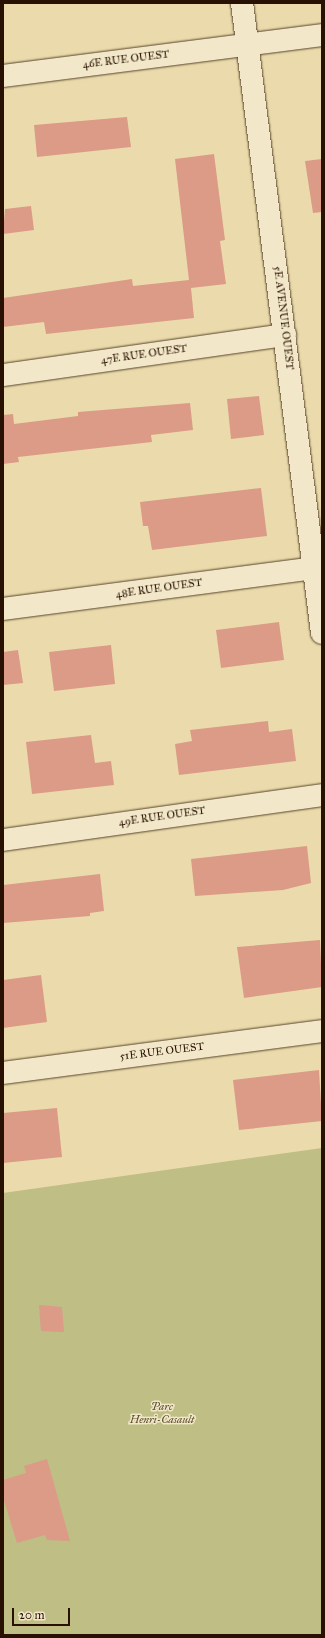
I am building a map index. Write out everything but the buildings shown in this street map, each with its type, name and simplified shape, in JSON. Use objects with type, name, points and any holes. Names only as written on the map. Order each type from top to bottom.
[{"type":"street","name":"5E AVENUE OUEST","points":[[242,3],[322,633]]},
{"type":"street","name":"46E RUE OUEST","points":[[3,76],[322,35]]},
{"type":"street","name":"47E RUE OUEST","points":[[3,375],[285,335]]},
{"type":"street","name":"48E RUE OUEST","points":[[3,609],[314,568]]},
{"type":"street","name":"49E RUE OUEST","points":[[3,840],[322,795]]},
{"type":"street","name":"51E RUE OUEST","points":[[3,1073],[322,1031]]},
{"type":"green space","name":"Parc Henri-Casault","points":[[322,1148],[322,1635],[3,1635],[3,1193]]}]
